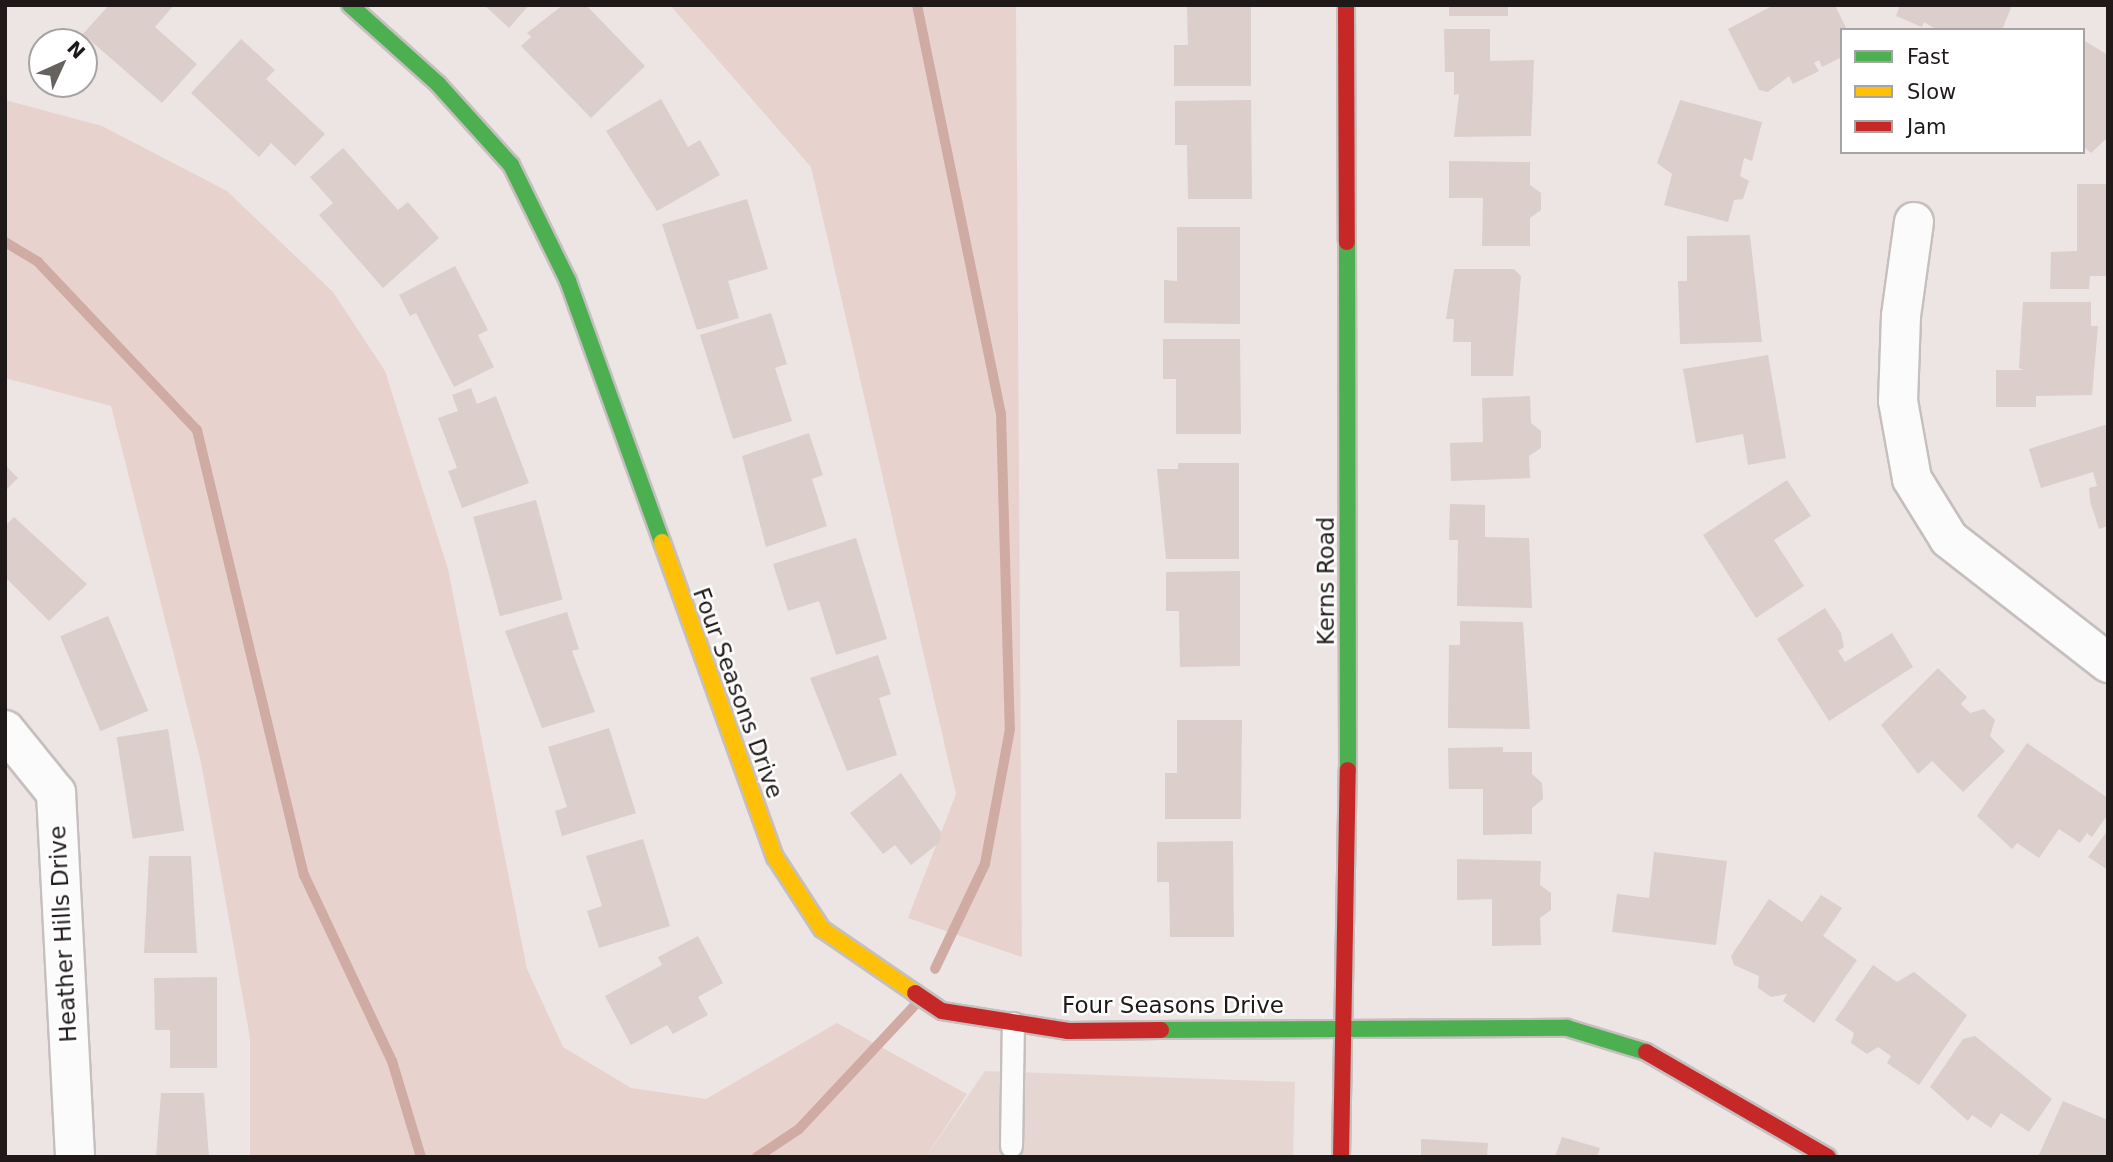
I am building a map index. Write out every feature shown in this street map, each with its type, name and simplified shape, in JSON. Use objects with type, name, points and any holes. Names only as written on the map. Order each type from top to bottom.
[{"type":"street","name":"Four Seasons Drive","points":[[350,5],[438,84],[511,164],[568,281],[699,657],[782,867],[822,929],[931,1003],[1013,1023],[1068,1031],[1345,1026],[1567,1028],[1661,1057],[1828,1157]]},
{"type":"street","name":"Kerns Road","points":[[1341,1157],[1345,1026],[1346,5]]},
{"type":"street","points":[[1914,222],[1901,316],[1898,401],[1912,480],[1949,540],[2108,663]]},
{"type":"street","name":"Heather Hills Drive","points":[[5,730],[56,793],[75,1157]]},
{"type":"lane","points":[[1012,1146],[1013,1023]]},
{"type":"shaded area","points":[[670,5],[1016,5],[1022,957],[908,918],[956,794],[811,167]]},
{"type":"shaded area","points":[[5,100],[102,126],[227,191],[333,292],[385,371],[448,569],[527,969],[563,1047],[631,1088],[706,1099],[837,1023],[967,1094],[926,1157],[250,1157],[250,1038],[201,762],[111,406],[5,378]]},
{"type":"shaded area","points":[[985,1071],[1295,1082],[1293,1157],[926,1157]]},
{"type":"building","points":[[109,5],[174,5],[155,27],[197,64],[162,103],[98,47],[98,28],[88,28]]},
{"type":"building","points":[[484,5],[529,5],[509,28]]},
{"type":"building","points":[[563,5],[586,5],[645,66],[591,118],[521,46],[531,37],[527,33]]},
{"type":"building","points":[[1187,5],[1251,5],[1251,86],[1174,86],[1174,45],[1188,45]]},
{"type":"building","points":[[1449,5],[1508,5],[1508,16],[1449,16]]},
{"type":"building","points":[[1774,5],[1835,5],[1846,28],[1840,28],[1840,58],[1822,67],[1819,60],[1814,63],[1819,71],[1793,84],[1789,76],[1768,92],[1759,90],[1728,29]]},
{"type":"building","points":[[1900,5],[2012,5],[2003,28],[1934,28],[1924,22],[1922,27],[1896,16]]},
{"type":"building","points":[[1444,29],[1490,29],[1490,61],[1534,60],[1531,136],[1454,137],[1459,94],[1454,95],[1454,72],[1445,72]]},
{"type":"building","points":[[241,39],[275,70],[266,79],[325,134],[295,166],[271,143],[259,157],[191,93]]},
{"type":"building","points":[[2085,41],[2108,55],[2108,137],[2091,153],[2085,148]]},
{"type":"building","points":[[661,99],[688,147],[700,140],[720,175],[657,211],[606,131]]},
{"type":"building","points":[[1251,100],[1252,199],[1188,199],[1187,145],[1175,145],[1175,101]]},
{"type":"building","points":[[1680,100],[1762,122],[1752,161],[1744,158],[1740,176],[1749,181],[1743,199],[1734,200],[1728,222],[1664,205],[1672,174],[1657,163]]},
{"type":"building","points":[[343,148],[398,210],[408,202],[439,238],[383,288],[319,215],[333,203],[310,177]]},
{"type":"building","points":[[1449,161],[1530,162],[1530,185],[1541,193],[1541,210],[1530,218],[1530,246],[1482,246],[1483,198],[1449,198]]},
{"type":"building","points":[[2077,184],[2108,184],[2108,276],[2090,276],[2089,289],[2050,289],[2051,252],[2077,251]]},
{"type":"building","points":[[747,199],[768,269],[728,281],[739,318],[697,330],[662,224]]},
{"type":"building","points":[[1177,227],[1240,227],[1240,324],[1164,323],[1164,280],[1177,281]]},
{"type":"building","points":[[1750,235],[1762,342],[1680,344],[1678,281],[1687,281],[1687,236]]},
{"type":"building","points":[[455,266],[488,330],[478,335],[494,367],[454,387],[416,313],[410,316],[399,295]]},
{"type":"building","points":[[1454,269],[1514,269],[1521,276],[1513,376],[1471,376],[1471,342],[1453,342],[1454,319],[1446,319]]},
{"type":"building","points":[[2023,302],[2091,302],[2091,326],[2098,326],[2092,395],[2036,396],[2036,407],[1996,407],[1996,370],[2024,370],[2019,368]]},
{"type":"building","points":[[771,313],[787,364],[775,368],[792,421],[733,439],[700,335]]},
{"type":"building","points":[[1163,339],[1240,339],[1241,434],[1176,434],[1176,379],[1163,379]]},
{"type":"building","points":[[1768,355],[1786,458],[1748,465],[1743,434],[1696,443],[1683,369]]},
{"type":"building","points":[[471,388],[477,404],[496,396],[529,483],[462,508],[448,471],[457,468],[438,418],[458,411],[452,395]]},
{"type":"building","points":[[1530,396],[1531,423],[1541,431],[1541,448],[1529,456],[1530,478],[1451,481],[1450,443],[1483,442],[1482,398]]},
{"type":"building","points":[[2108,424],[2108,526],[2099,529],[2090,501],[2089,488],[2097,486],[2093,472],[2041,488],[2029,449]]},
{"type":"building","points":[[809,433],[823,475],[812,479],[827,526],[766,547],[742,456]]},
{"type":"building","points":[[1178,463],[1239,463],[1239,559],[1166,559],[1157,469],[1178,469]]},
{"type":"building","points":[[5,465],[18,478],[5,491]]},
{"type":"building","points":[[1787,480],[1811,516],[1774,540],[1804,586],[1756,618],[1703,535]]},
{"type":"building","points":[[536,500],[563,599],[500,616],[473,517]]},
{"type":"building","points":[[1450,504],[1485,505],[1485,537],[1529,538],[1532,608],[1457,606],[1458,540],[1449,540]]},
{"type":"building","points":[[14,517],[87,584],[49,621],[5,577],[5,526]]},
{"type":"building","points":[[856,538],[887,639],[836,655],[819,601],[788,611],[773,564]]},
{"type":"building","points":[[1240,571],[1240,666],[1180,667],[1179,611],[1166,611],[1166,572]]},
{"type":"building","points":[[1825,608],[1841,633],[1844,647],[1838,651],[1845,662],[1892,633],[1913,667],[1829,721],[1777,639]]},
{"type":"building","points":[[567,612],[579,649],[572,651],[595,712],[542,728],[505,631]]},
{"type":"building","points":[[108,616],[148,711],[100,731],[60,636]]},
{"type":"building","points":[[1460,621],[1523,622],[1530,729],[1448,728],[1449,645],[1460,645]]},
{"type":"building","points":[[878,655],[891,694],[879,698],[897,755],[847,771],[810,678]]},
{"type":"building","points":[[1938,668],[1967,697],[1961,704],[1970,713],[1984,709],[1995,720],[1990,736],[2005,751],[1963,792],[1932,761],[1918,774],[1881,725]]},
{"type":"building","points":[[1177,720],[1242,720],[1241,819],[1165,819],[1165,773],[1177,773]]},
{"type":"building","points":[[609,728],[636,813],[562,836],[555,811],[567,807],[548,747]]},
{"type":"building","points":[[168,729],[184,831],[133,839],[117,737]]},
{"type":"building","points":[[2027,743],[2108,798],[2108,814],[2092,837],[2087,833],[2080,843],[2059,829],[2039,858],[2017,843],[2012,849],[1977,816]]},
{"type":"building","points":[[1503,747],[1503,752],[1532,752],[1532,774],[1542,783],[1543,799],[1532,808],[1532,834],[1483,835],[1483,789],[1449,789],[1448,748]]},
{"type":"building","points":[[901,773],[941,832],[940,842],[911,865],[895,845],[883,854],[850,813]]},
{"type":"building","points":[[2108,830],[2108,870],[2088,857]]},
{"type":"building","points":[[643,839],[670,926],[599,948],[587,911],[602,906],[586,856]]},
{"type":"building","points":[[1233,841],[1234,937],[1170,937],[1169,882],[1157,882],[1157,842]]},
{"type":"building","points":[[1654,852],[1727,861],[1716,945],[1612,932],[1617,894],[1649,898]]},
{"type":"building","points":[[149,856],[191,856],[197,953],[144,953]]},
{"type":"building","points":[[1457,859],[1541,861],[1540,885],[1551,893],[1551,910],[1540,918],[1541,945],[1492,946],[1492,899],[1457,900]]},
{"type":"building","points":[[1821,895],[1842,908],[1823,936],[1857,960],[1814,1023],[1783,1001],[1787,994],[1771,997],[1758,988],[1759,976],[1734,965],[1731,956],[1769,899],[1802,922]]},
{"type":"building","points":[[698,936],[723,983],[698,997],[708,1015],[673,1034],[667,1025],[631,1045],[605,996],[662,965],[658,957]]},
{"type":"building","points":[[1873,965],[1897,982],[1914,972],[1967,1015],[1919,1085],[1887,1063],[1891,1056],[1878,1047],[1867,1054],[1851,1043],[1854,1033],[1835,1020]]},
{"type":"building","points":[[217,977],[217,1068],[170,1068],[170,1030],[155,1030],[154,978]]},
{"type":"building","points":[[1975,1036],[2052,1099],[2029,1132],[2001,1113],[1991,1128],[1972,1115],[1968,1121],[1930,1087],[1963,1039]]},
{"type":"building","points":[[161,1093],[204,1093],[209,1157],[156,1157]]},
{"type":"building","points":[[2063,1101],[2108,1120],[2108,1157],[2038,1157]]},
{"type":"building","points":[[1562,1137],[1600,1148],[1597,1157],[1555,1157]]},
{"type":"building","points":[[1421,1139],[1488,1143],[1487,1157],[1421,1157]]},
{"type":"waterway","points":[[917,5],[1001,414],[1010,729],[985,864],[935,969]]},
{"type":"waterway","points":[[5,242],[38,262],[197,430],[304,875],[392,1061],[421,1157]]},
{"type":"waterway","points":[[757,1157],[799,1129],[917,1003]]},
{"type":"traffic: fast","points":[[350,5],[438,84],[511,165],[568,281],[662,542]]},
{"type":"traffic: fast","points":[[1347,242],[1348,770]]},
{"type":"traffic: fast","points":[[1161,1030],[1567,1028],[1646,1052]]},
{"type":"traffic: slow","points":[[662,542],[775,857],[822,929],[915,993]]},
{"type":"traffic: jam","points":[[1346,5],[1347,242]]},
{"type":"traffic: jam","points":[[1341,1157],[1348,770]]},
{"type":"traffic: jam","points":[[915,993],[942,1011],[1068,1031],[1161,1030]]},
{"type":"traffic: jam","points":[[1646,1052],[1828,1157]]}]
